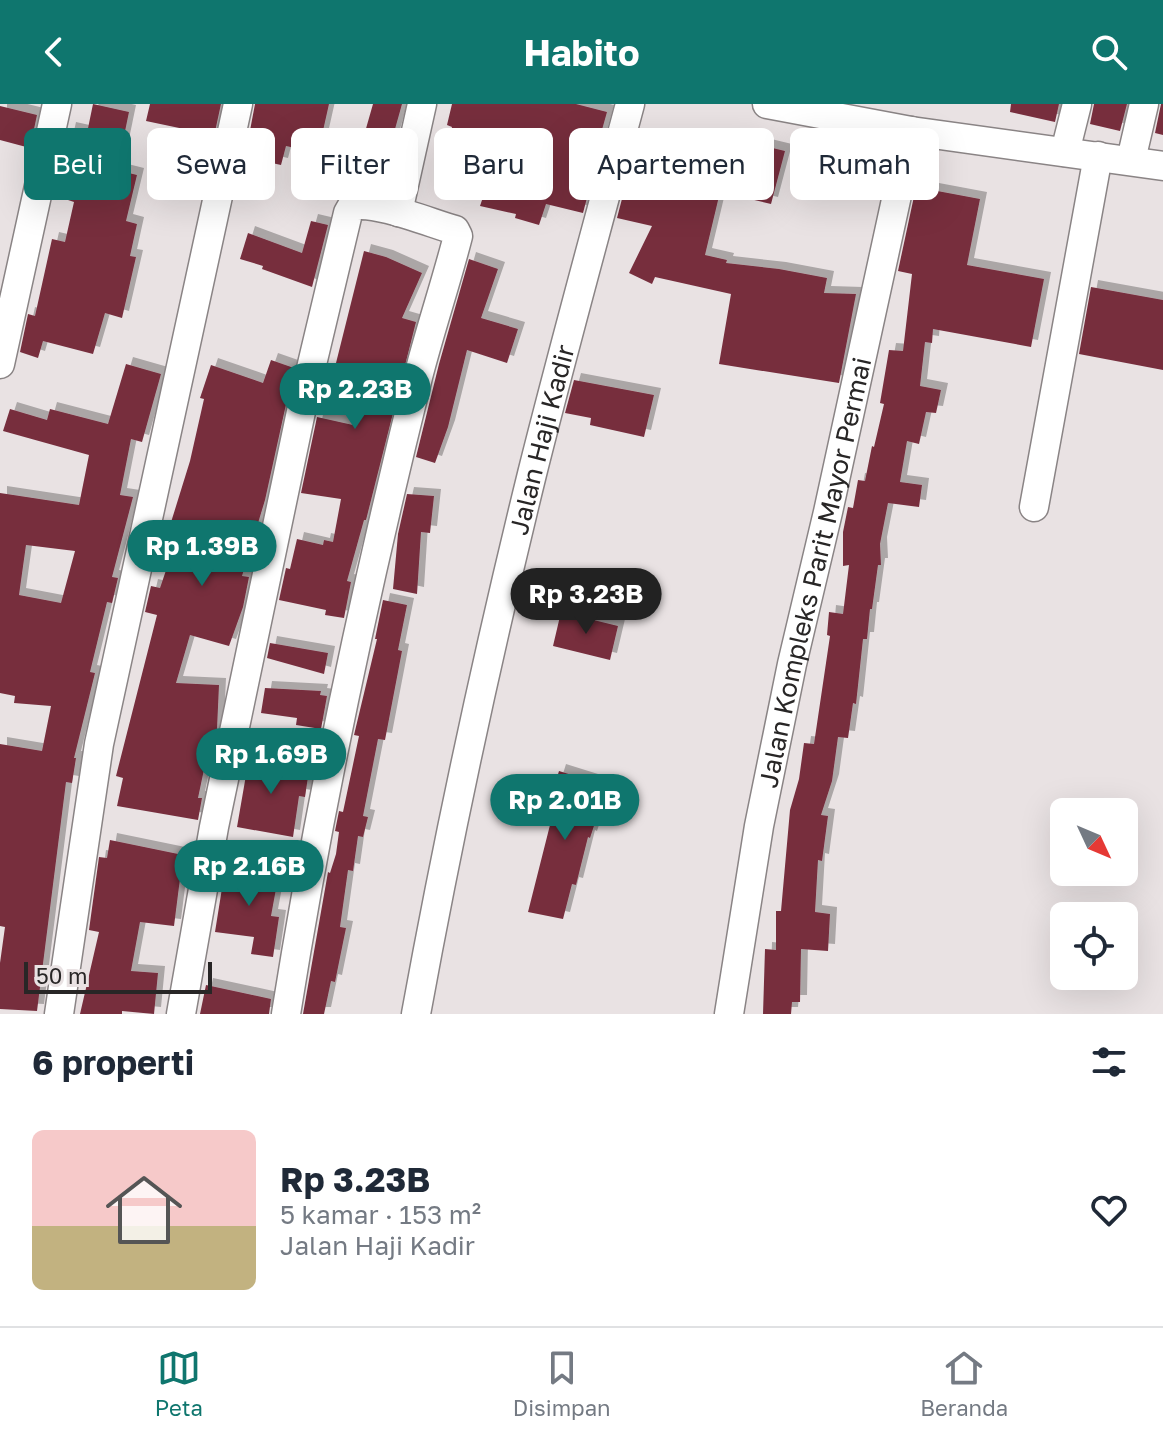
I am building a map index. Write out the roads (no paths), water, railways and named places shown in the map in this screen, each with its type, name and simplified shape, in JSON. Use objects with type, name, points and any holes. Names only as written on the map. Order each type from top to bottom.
[{"type":"street","points":[[0,364],[57,104]]},
{"type":"street","points":[[59,1014],[99,744],[238,104]]},
{"type":"street","points":[[398,212],[422,104]]},
{"type":"street","name":"Jalan Haji Kadir","points":[[416,1014],[487,663],[533,472],[630,104]]},
{"type":"street","points":[[767,104],[852,111],[902,128]]},
{"type":"street","points":[[1065,152],[1077,104]]},
{"type":"street","points":[[1131,160],[1144,104]]},
{"type":"street","points":[[939,135],[1163,166]]},
{"type":"street","points":[[1034,507],[1098,156]]},
{"type":"street","name":"Jalan Kompleks Parit Mayor Permai","points":[[729,1014],[759,826],[792,664],[896,200]]},
{"type":"street","points":[[181,1014],[214,827],[303,402],[348,213],[355,204],[398,212],[455,230],[458,236],[419,373],[353,661],[299,931],[286,1014]]}]
